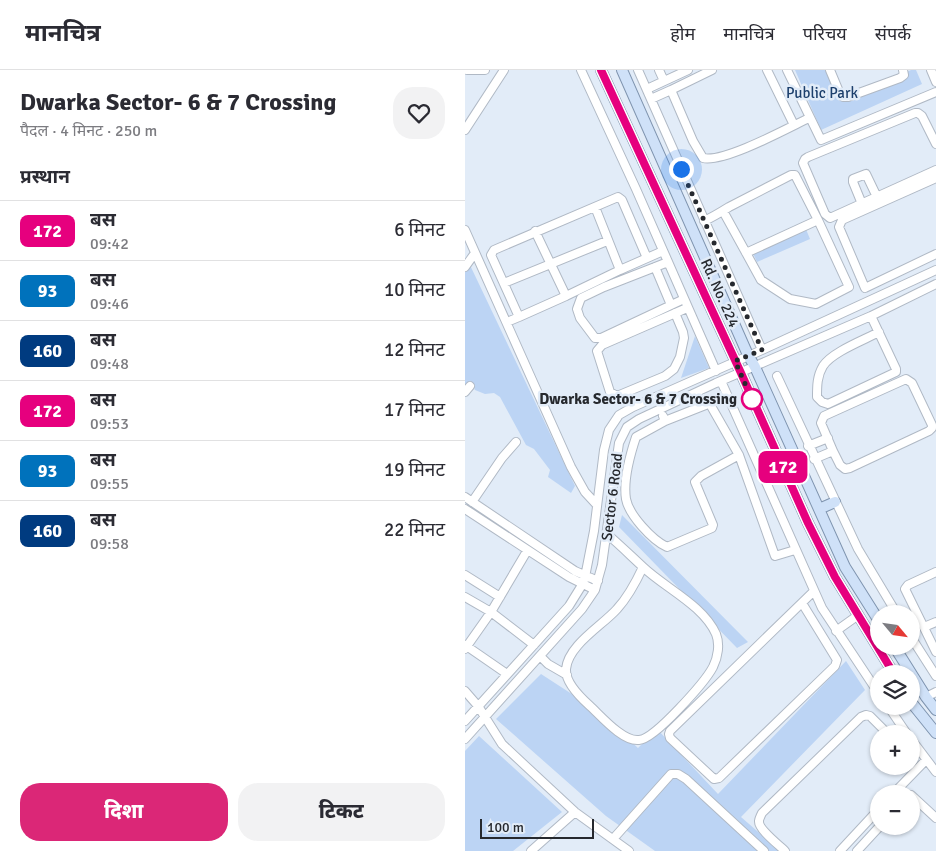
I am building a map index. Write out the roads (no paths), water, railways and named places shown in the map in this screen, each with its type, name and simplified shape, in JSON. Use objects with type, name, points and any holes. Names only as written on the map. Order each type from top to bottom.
[{"type":"main road","name":"Rd. No. 224","points":[[601,70],[808,523],[857,616],[888,665]]},
{"type":"main road","name":"Rd. No. 224","points":[[621,70],[845,567],[870,607]]},
{"type":"main road","points":[[819,509],[835,502]]},
{"type":"main road","points":[[900,655],[936,710]]},
{"type":"main road","points":[[920,713],[936,733]]},
{"type":"street","points":[[467,70],[485,70]]},
{"type":"street","points":[[465,130],[504,70]]},
{"type":"street","points":[[581,70],[716,371]]},
{"type":"street","points":[[638,70],[762,350]]},
{"type":"street","points":[[659,70],[664,81]]},
{"type":"street","points":[[647,89],[687,70]]},
{"type":"street","points":[[651,99],[712,70]]},
{"type":"street","points":[[767,70],[794,125]]},
{"type":"street","points":[[787,70],[821,140],[936,92]]},
{"type":"street","points":[[830,70],[840,94],[843,97],[848,97],[900,78],[904,75],[903,70]]},
{"type":"street","points":[[931,70],[936,82]]},
{"type":"street","points":[[671,90],[693,141],[703,158],[709,160],[726,155],[809,118]]},
{"type":"street","points":[[936,144],[921,114],[915,113],[803,160],[827,218],[834,217],[936,170]]},
{"type":"street","points":[[862,204],[853,179],[867,174],[877,197]]},
{"type":"street","points":[[705,221],[723,211],[791,175],[795,176],[849,286],[816,304],[789,299],[761,280],[723,211]]},
{"type":"street","points":[[871,300],[839,227],[839,223],[936,178]]},
{"type":"street","points":[[519,317],[491,255],[494,250],[618,197],[622,200],[647,258]]},
{"type":"street","points":[[595,207],[620,270]]},
{"type":"street","points":[[746,253],[818,220]]},
{"type":"street","points":[[465,230],[571,467],[582,488],[597,505]]},
{"type":"street","points":[[535,232],[567,296]]},
{"type":"street","points":[[503,283],[607,241]]},
{"type":"street","points":[[507,322],[663,251]]},
{"type":"street","points":[[465,267],[475,253]]},
{"type":"street","points":[[865,288],[936,254]]},
{"type":"street","points":[[668,262],[581,298],[577,309],[580,318],[595,338],[601,338],[673,309],[687,308]]},
{"type":"street","points":[[655,266],[673,309],[683,332],[684,338],[680,357],[674,369],[665,376],[617,396],[610,392],[597,351],[599,348],[673,309],[684,299]]},
{"type":"street","name":"Sector 6 Road","points":[[465,720],[569,606],[582,585],[597,505],[604,450],[609,430],[619,415],[936,270]]},
{"type":"street","name":"Sector 6 Road","points":[[465,739],[582,609],[595,590],[607,534],[619,443],[627,427],[721,381],[871,316],[936,284]]},
{"type":"street","points":[[871,316],[879,332],[896,369],[896,372],[828,404],[821,402],[817,396],[819,376],[823,366],[829,359],[879,332]]},
{"type":"street","points":[[777,376],[861,556],[891,605]]},
{"type":"street","points":[[906,379],[913,383],[932,425],[929,431],[850,468],[845,469],[833,451],[821,423],[824,416],[906,379]]},
{"type":"street","points":[[721,381],[827,618],[870,681]]},
{"type":"street","points":[[739,455],[701,476],[695,482],[713,528],[667,547],[646,531],[635,517],[627,501],[626,486],[636,437],[665,421],[708,404],[711,406],[739,455],[775,556],[795,550]]},
{"type":"street","points":[[660,410],[665,421]]},
{"type":"street","points":[[809,446],[828,438]]},
{"type":"street","points":[[472,502],[502,458],[516,442]]},
{"type":"street","points":[[814,458],[833,451]]},
{"type":"street","points":[[465,497],[585,576],[598,581]]},
{"type":"street","points":[[465,510],[582,585],[595,590]]},
{"type":"street","points":[[607,534],[630,553],[643,567],[688,602],[705,618],[716,634],[719,650],[714,665],[703,683],[658,729],[646,738],[639,740],[626,738],[585,702],[567,675],[566,668],[579,644],[618,609],[627,597],[643,567]]},
{"type":"street","points":[[507,674],[466,647],[491,612],[527,551]]},
{"type":"street","points":[[909,605],[906,587],[936,572]]},
{"type":"street","points":[[465,575],[500,597]]},
{"type":"street","points":[[802,602],[837,660],[835,666],[719,778],[715,779],[670,738],[670,731],[802,602],[814,591]]},
{"type":"street","points":[[465,597],[491,612],[534,644]]},
{"type":"street","points":[[836,631],[857,616]]},
{"type":"street","points":[[920,622],[932,635],[936,652]]},
{"type":"street","points":[[924,627],[936,622]]},
{"type":"street","points":[[920,651],[936,676]]},
{"type":"street","points":[[540,656],[548,664],[567,675]]},
{"type":"street","points":[[927,662],[936,658]]},
{"type":"street","points":[[465,691],[478,706],[502,744],[575,812],[629,851]]},
{"type":"street","points":[[926,697],[936,692]]},
{"type":"street","points":[[785,851],[762,829],[758,820],[762,813],[861,717],[866,714],[879,725]]},
{"type":"street","points":[[920,751],[936,772]]},
{"type":"street","points":[[920,764],[927,760]]},
{"type":"street","points":[[613,839],[671,774],[678,774],[764,851]]},
{"type":"street","points":[[900,785],[908,775]]},
{"type":"street","points":[[920,803],[936,818]]},
{"type":"street","points":[[531,851],[575,812]]},
{"type":"street","points":[[840,851],[870,818]]},
{"type":"street","points":[[857,851],[872,835]]},
{"type":"place","name":"Dwarka Sector- 6 & 7 Crossing","points":[[752,399]]},
{"type":"park label","name":"Public Park","points":[[822,93]]}]
